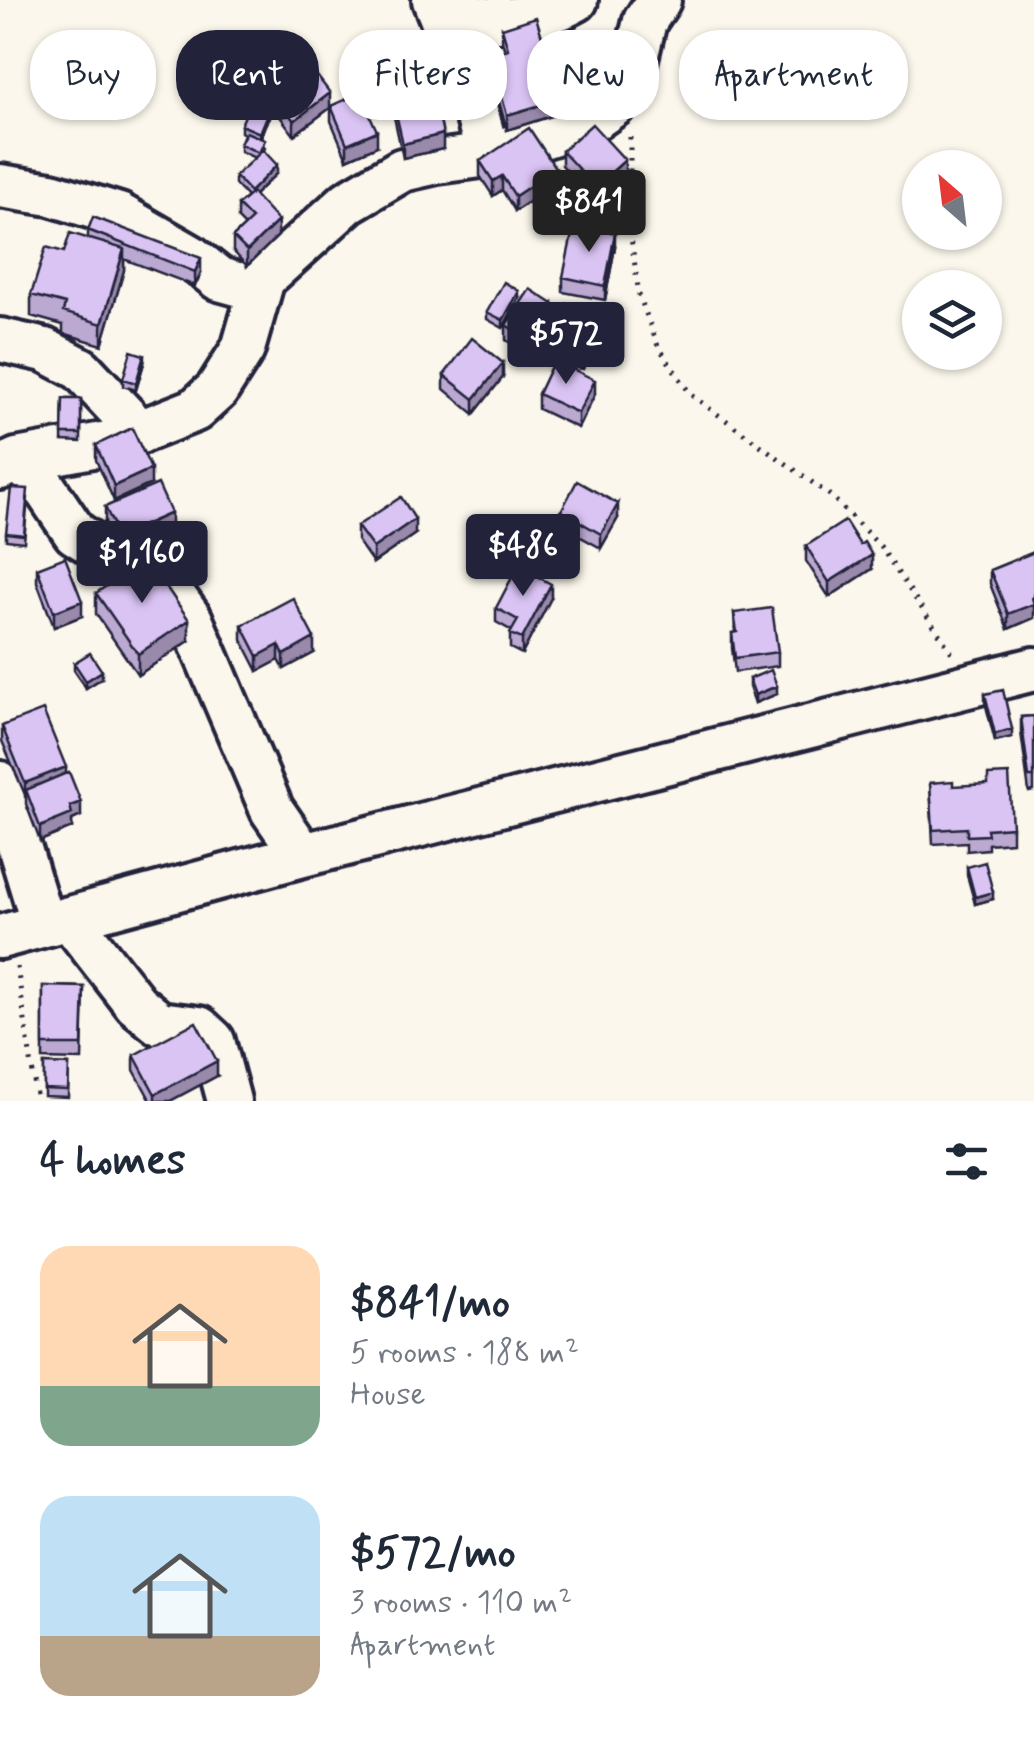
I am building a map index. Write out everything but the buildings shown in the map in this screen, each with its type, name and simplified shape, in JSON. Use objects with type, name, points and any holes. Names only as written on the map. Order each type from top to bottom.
[{"type":"street","points":[[438,0],[472,18],[503,20],[576,0]]},
{"type":"street","points":[[438,0],[488,155]]},
{"type":"street","points":[[643,30],[659,0]]},
{"type":"street","points":[[0,186],[51,194],[119,215],[190,256],[218,279],[242,285],[263,279],[348,202],[402,170],[488,155],[592,120]]},
{"type":"street","points":[[8,464],[114,442],[195,410],[217,390],[243,349],[263,279]]},
{"type":"street","points":[[0,340],[45,350],[80,369],[140,432]]},
{"type":"street","points":[[8,464],[38,478],[75,533],[119,560],[150,572],[168,588],[191,620],[272,810],[303,855]]},
{"type":"street","points":[[31,929],[303,855],[1034,669]]},
{"type":"street","points":[[0,783],[31,929],[159,1023],[199,1028],[213,1041],[230,1101]]},
{"type":"path","points":[[630,120],[630,230],[639,294],[658,346],[691,396],[831,496],[880,546],[935,632],[975,684]]},
{"type":"path","points":[[31,929],[37,1101]]}]
